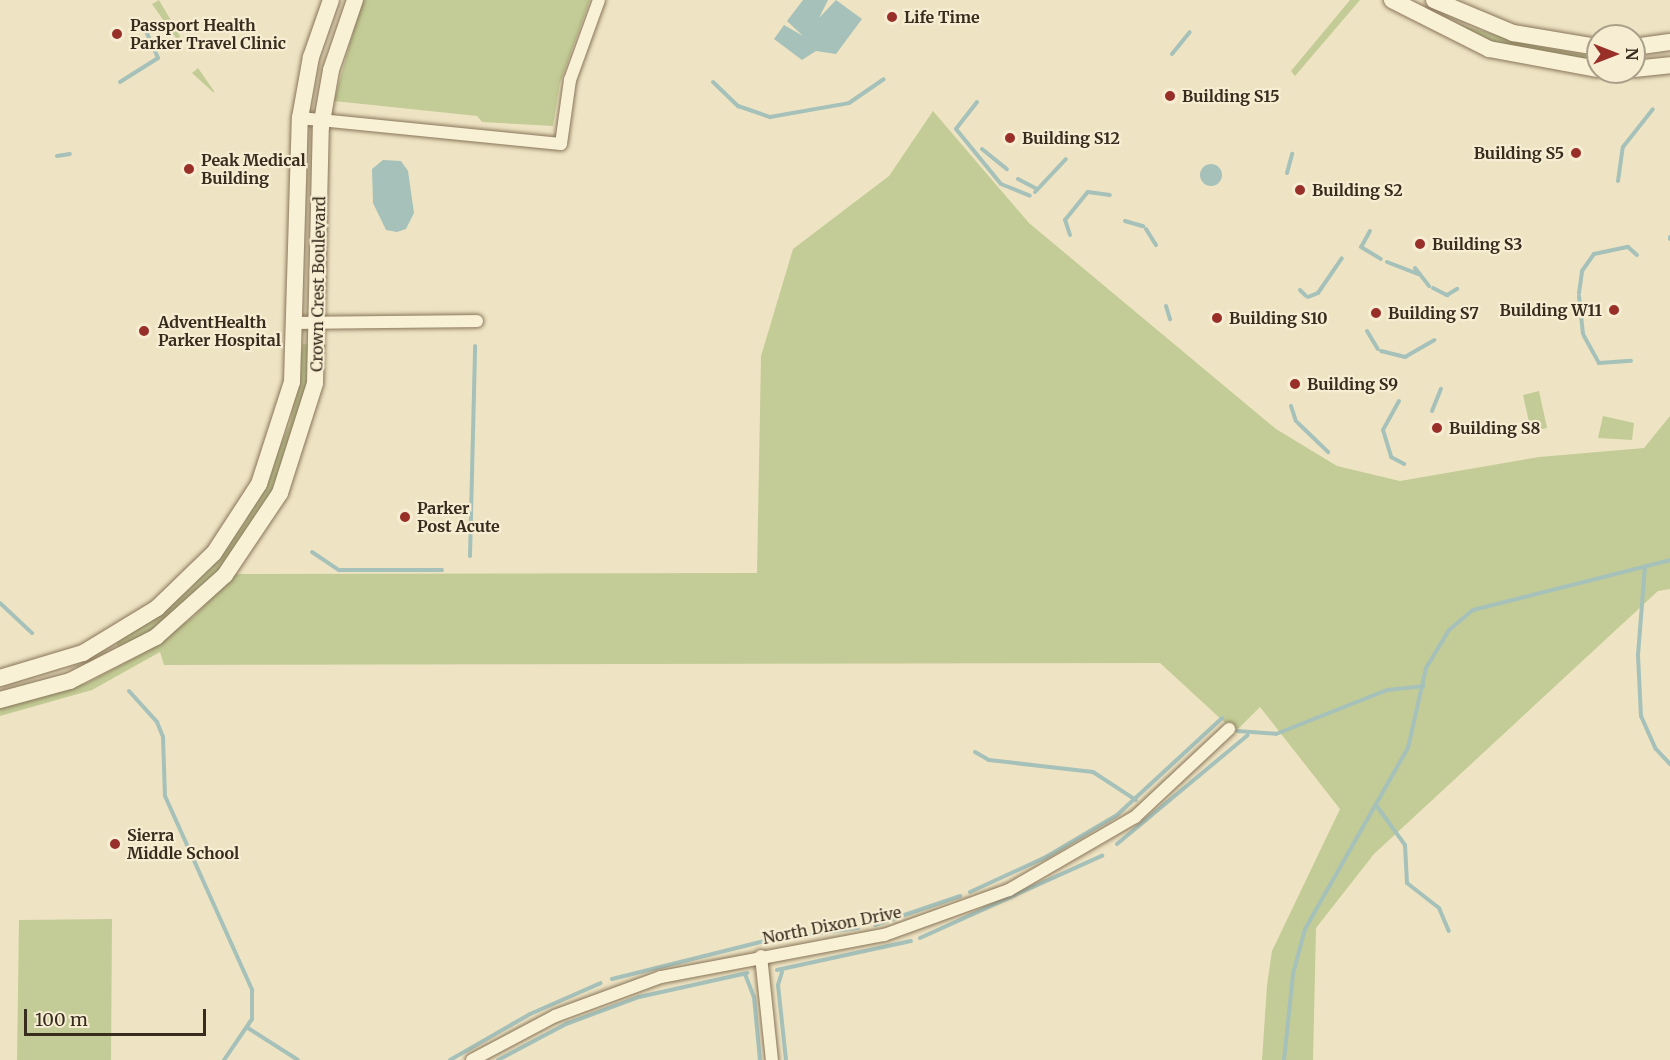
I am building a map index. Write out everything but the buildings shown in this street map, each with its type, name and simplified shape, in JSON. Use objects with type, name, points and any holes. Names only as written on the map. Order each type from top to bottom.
[{"type":"main road","name":"Crown Crest Boulevard","points":[[0,678],[65,660],[120,633],[171,596],[214,553],[251,500],[275,446],[290,397],[296,323],[300,118],[311,57],[331,0]]},
{"type":"main road","name":"Crown Crest Boulevard","points":[[0,700],[61,685],[132,651],[185,614],[230,568],[269,512],[294,460],[315,382],[319,322],[321,120],[331,70],[355,0]]},
{"type":"main road","points":[[1392,0],[1489,49],[1586,67]]},
{"type":"main road","points":[[1434,0],[1513,33],[1586,45]]},
{"type":"main road","points":[[1646,45],[1670,42]]},
{"type":"main road","points":[[1646,68],[1670,65]]},
{"type":"street","points":[[300,118],[561,144],[568,86],[599,0]]},
{"type":"street","points":[[296,323],[477,321]]},
{"type":"street","name":"North Dixon Drive","points":[[472,1060],[608,994],[674,973],[897,932],[1022,884],[1135,817],[1229,729]]},
{"type":"street","points":[[761,956],[772,1060]]},
{"type":"green space","points":[[159,0],[180,36],[178,41],[152,4]]},
{"type":"green space","points":[[362,0],[590,0],[560,83],[553,126],[482,122],[477,116],[334,101]]},
{"type":"green space","points":[[1350,0],[1360,0],[1295,76],[1291,71]]},
{"type":"green space","points":[[1440,19],[1531,45],[1586,55],[1586,58],[1578,59],[1488,41]]},
{"type":"green space","points":[[198,68],[214,91],[214,93],[192,73]]},
{"type":"green space","points":[[933,111],[1029,223],[1276,429],[1337,466],[1400,481],[1539,457],[1644,448],[1670,416],[1670,589],[1658,591],[1374,854],[1316,928],[1313,1060],[1262,1060],[1267,985],[1272,951],[1340,809],[1260,707],[1235,732],[1160,663],[164,665],[160,652],[92,690],[0,716],[0,708],[87,683],[140,655],[193,617],[235,574],[757,573],[761,356],[793,249],[889,176]]},
{"type":"green space","points":[[303,344],[312,345],[306,391],[276,485],[217,573],[154,629],[121,650],[116,643],[191,588],[245,523],[290,424]]},
{"type":"green space","points":[[1539,391],[1547,428],[1531,431],[1523,395]]},
{"type":"green space","points":[[1603,416],[1634,423],[1632,440],[1598,438]]},
{"type":"green space","points":[[112,919],[111,1060],[17,1060],[19,920]]},
{"type":"water","points":[[803,0],[828,0],[819,18],[836,0],[862,19],[836,54],[816,51],[802,60],[774,39],[784,25],[803,36],[787,21]]},
{"type":"water","points":[[383,160],[401,161],[408,171],[414,213],[406,229],[397,232],[386,230],[373,203],[372,169]]},
{"type":"water","points":[[1211,164],[1219,167],[1222,175],[1219,183],[1211,186],[1203,183],[1200,175],[1203,167]]},
{"type":"waterway","points":[[120,82],[158,58],[143,25]]},
{"type":"waterway","points":[[1172,54],[1190,32]]},
{"type":"waterway","points":[[713,82],[738,106],[770,117],[849,103],[884,79]]},
{"type":"waterway","points":[[977,102],[956,129],[1001,184],[1030,196]]},
{"type":"waterway","points":[[1618,181],[1623,147],[1653,109]]},
{"type":"waterway","points":[[982,149],[1007,169]]},
{"type":"waterway","points":[[57,156],[70,154]]},
{"type":"waterway","points":[[1287,173],[1292,154]]},
{"type":"waterway","points":[[1035,192],[1066,159]]},
{"type":"waterway","points":[[1018,179],[1037,189]]},
{"type":"waterway","points":[[1070,235],[1065,220],[1088,192],[1110,195]]},
{"type":"waterway","points":[[1125,221],[1143,226]]},
{"type":"waterway","points":[[1146,229],[1156,245]]},
{"type":"waterway","points":[[1370,231],[1361,247],[1381,259]]},
{"type":"waterway","points":[[1579,293],[1582,271],[1594,254],[1628,247],[1637,255]]},
{"type":"waterway","points":[[1308,297],[1318,293],[1342,258]]},
{"type":"waterway","points":[[1387,262],[1418,274]]},
{"type":"waterway","points":[[1415,268],[1429,286]]},
{"type":"waterway","points":[[1433,288],[1447,295],[1457,289]]},
{"type":"waterway","points":[[1300,290],[1306,296]]},
{"type":"waterway","points":[[1579,296],[1583,334]]},
{"type":"waterway","points":[[1166,306],[1170,319]]},
{"type":"waterway","points":[[1367,331],[1378,349]]},
{"type":"waterway","points":[[1584,336],[1599,363],[1631,361]]},
{"type":"waterway","points":[[1381,351],[1405,357],[1435,340]]},
{"type":"waterway","points":[[470,556],[475,346]]},
{"type":"waterway","points":[[1432,411],[1441,389]]},
{"type":"waterway","points":[[1399,401],[1383,430],[1391,457],[1404,464]]},
{"type":"waterway","points":[[1291,406],[1296,421]]},
{"type":"waterway","points":[[1298,423],[1328,452]]},
{"type":"waterway","points":[[312,552],[339,570],[442,570]]},
{"type":"waterway","points":[[1284,1060],[1293,974],[1305,929],[1408,748],[1426,668],[1449,630],[1473,610],[1670,560]]},
{"type":"waterway","points":[[1645,566],[1638,655],[1641,716],[1656,749],[1670,764]]},
{"type":"waterway","points":[[0,603],[32,633]]},
{"type":"waterway","points":[[1237,731],[1276,734],[1387,690],[1424,686]]},
{"type":"waterway","points":[[129,691],[157,722],[163,737],[165,796],[252,990],[252,1019],[224,1060]]},
{"type":"waterway","points":[[970,892],[1046,857],[1117,815],[1222,718]]},
{"type":"waterway","points":[[1117,844],[1248,735]]},
{"type":"waterway","points":[[975,752],[989,760],[1093,772],[1136,800]]},
{"type":"waterway","points":[[1376,805],[1405,845],[1407,883],[1439,908],[1449,931]]},
{"type":"waterway","points":[[920,938],[1102,856]]},
{"type":"waterway","points":[[875,925],[960,896]]},
{"type":"waterway","points":[[783,938],[858,928]]},
{"type":"waterway","points":[[612,979],[769,940]]},
{"type":"waterway","points":[[777,970],[911,941]]},
{"type":"waterway","points":[[782,972],[778,985],[786,1060]]},
{"type":"waterway","points":[[498,1060],[566,1024],[639,997],[747,973]]},
{"type":"waterway","points":[[745,974],[754,997],[760,1060]]},
{"type":"waterway","points":[[450,1060],[530,1014],[601,983]]},
{"type":"waterway","points":[[248,1028],[298,1060]]},
{"type":"place","name":"Life Time","points":[[892,17]]},
{"type":"place","name":"Passport Health Parker Travel Clinic","points":[[117,34]]},
{"type":"place","name":"Building S15","points":[[1170,96]]},
{"type":"place","name":"Building S12","points":[[1010,138]]},
{"type":"place","name":"Building S5","points":[[1576,153]]},
{"type":"place","name":"Peak Medical Building","points":[[189,169]]},
{"type":"place","name":"Building S2","points":[[1300,190]]},
{"type":"place","name":"Building S3","points":[[1420,244]]},
{"type":"place","name":"Building W11","points":[[1614,310]]},
{"type":"place","name":"Building S7","points":[[1376,313]]},
{"type":"place","name":"Building S10","points":[[1217,318]]},
{"type":"place","name":"AdventHealth Parker Hospital","points":[[144,331]]},
{"type":"place","name":"Building S9","points":[[1295,384]]},
{"type":"place","name":"Building S8","points":[[1437,428]]},
{"type":"place","name":"Parker Post Acute","points":[[405,517]]},
{"type":"place","name":"Sierra Middle School","points":[[115,844]]}]
